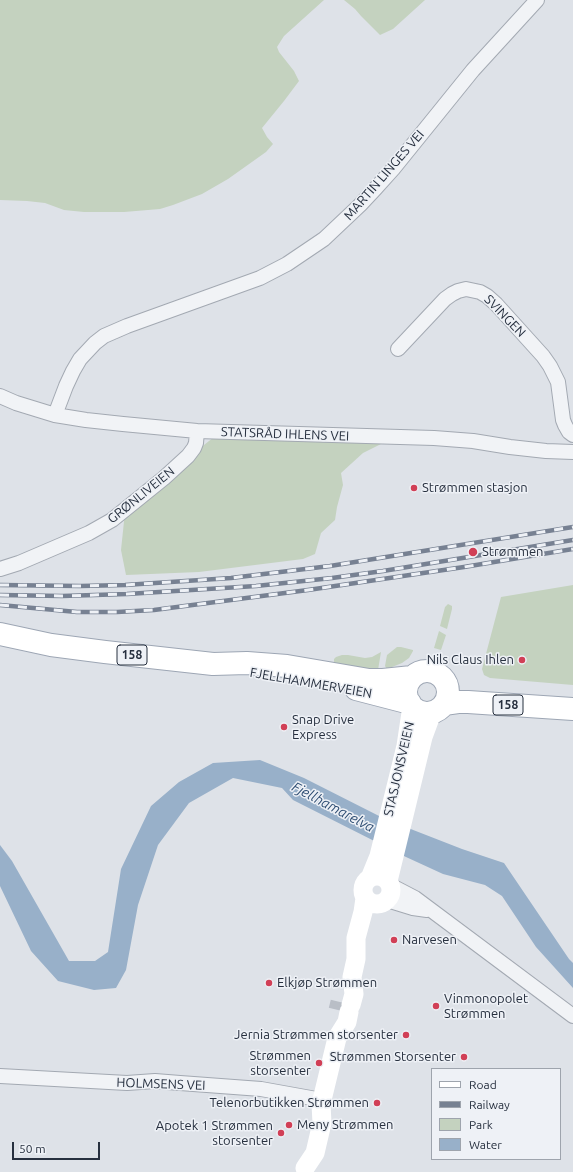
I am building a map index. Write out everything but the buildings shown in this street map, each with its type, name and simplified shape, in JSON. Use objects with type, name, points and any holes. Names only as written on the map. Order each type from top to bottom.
[{"type":"main road","name":"FJELLHAMMERVEIEN","points":[[0,634],[51,645],[213,664],[246,672],[366,691],[411,704]]},
{"type":"main road","name":"FJELLHAMMERVEIEN","points":[[0,644],[51,645]]},
{"type":"main road","name":"FJELLHAMMERVEIEN","points":[[213,664],[247,663],[287,666],[369,680],[430,676]]},
{"type":"main road","name":"158","points":[[430,676],[469,688],[573,698]]},
{"type":"main road","points":[[411,704],[406,690],[408,683],[430,676],[448,687],[448,693],[439,708]]},
{"type":"main road","name":"158","points":[[411,704],[417,710],[423,712],[429,712],[458,702],[573,710]]},
{"type":"main road","name":"STASJONSVEIEN","points":[[304,1170],[303,1150],[311,1120],[322,1102],[337,1038],[347,1022],[343,992],[367,940],[374,918],[395,819],[411,704]]},
{"type":"main road","name":"STASJONSVEIEN","points":[[395,819],[430,718],[439,708]]},
{"type":"street","name":"MARTIN LINGES VEI","points":[[55,415],[72,370],[95,342],[104,336],[127,326],[260,278],[287,264],[324,239],[380,184],[473,70],[537,0]]},
{"type":"street","name":"SVINGEN","points":[[398,349],[445,299],[452,294],[458,290],[466,289],[480,292],[496,304],[550,366],[558,382],[563,420],[569,432],[573,435]]},
{"type":"street","name":"STATSRÅD IHLENS VEI","points":[[0,396],[16,403],[55,415],[86,420],[197,431],[434,438],[473,441],[546,451],[573,452]]},
{"type":"street","name":"GRØNLIVEIEN","points":[[0,569],[19,563],[89,533],[117,516],[164,478],[188,456],[196,443],[197,431]]},
{"type":"street","points":[[380,891],[413,908],[431,911],[448,922],[573,1016]]},
{"type":"street","name":"HOLMSENS VEI","points":[[1,1078],[127,1083],[180,1083],[261,1089],[322,1102]]},
{"type":"green space","points":[[0,0],[324,0],[284,36],[277,47],[279,52],[294,71],[299,81],[262,128],[273,144],[266,152],[228,179],[202,194],[173,205],[160,209],[124,212],[84,212],[64,210],[45,203],[0,200]]},
{"type":"green space","points":[[344,0],[425,0],[393,29],[380,35],[355,9]]},
{"type":"green space","points":[[305,427],[393,431],[385,442],[363,453],[341,473],[343,485],[335,520],[321,533],[315,554],[303,559],[199,572],[126,575],[121,550],[125,512],[199,449],[214,437]]},
{"type":"green space","points":[[573,585],[573,685],[490,678],[484,675],[482,669],[501,597]]},
{"type":"green space","points":[[448,604],[452,606],[452,609],[447,629],[440,626],[445,607]]},
{"type":"green space","points":[[439,631],[446,635],[441,650],[434,648]]},
{"type":"green space","points":[[397,647],[413,651],[409,658],[402,663],[387,669],[385,666],[387,655]]},
{"type":"green space","points":[[381,652],[377,676],[334,663],[334,659],[336,657],[342,655],[365,658],[372,657]]},
{"type":"water","name":"Fjellhamarelva","points":[[260,760],[304,778],[385,819],[462,849],[504,863],[573,963],[573,988],[536,947],[502,896],[485,885],[443,874],[406,857],[293,800],[282,788],[233,778],[189,803],[158,845],[138,905],[126,970],[116,988],[94,990],[58,981],[31,951],[0,886],[0,845],[12,861],[69,961],[95,961],[108,952],[121,869],[151,806],[179,782],[213,763]]},
{"type":"tunnel","points":[[338,1010],[340,1002]]},
{"type":"railway","points":[[0,585],[125,585],[231,578],[330,566],[573,527]]},
{"type":"railway","points":[[0,595],[62,596],[127,594],[256,586],[383,571],[573,540]]},
{"type":"railway","points":[[0,605],[77,612],[154,610],[308,590],[573,549]]},
{"type":"place","name":"Strømmen stasjon","points":[[414,488]]},
{"type":"place","name":"Strømmen","points":[[473,552]]},
{"type":"place","name":"Nils Claus Ihlen","points":[[522,660]]},
{"type":"place","name":"Snap Drive Express","points":[[284,727]]},
{"type":"place","name":"Narvesen","points":[[394,940]]},
{"type":"place","name":"Elkjøp Strømmen","points":[[269,983]]},
{"type":"place","name":"Vinmonopolet Strømmen","points":[[436,1006]]},
{"type":"place","name":"Jernia Strømmen storsenter","points":[[406,1035]]},
{"type":"place","name":"Strømmen Storsenter","points":[[464,1057]]},
{"type":"place","name":"Strømmen storsenter","points":[[319,1063]]},
{"type":"place","name":"Telenorbutikken Strømmen","points":[[377,1103]]},
{"type":"place","name":"Meny Strømmen","points":[[289,1125]]},
{"type":"place","name":"Apotek 1 Strømmen storsenter","points":[[281,1133]]}]
